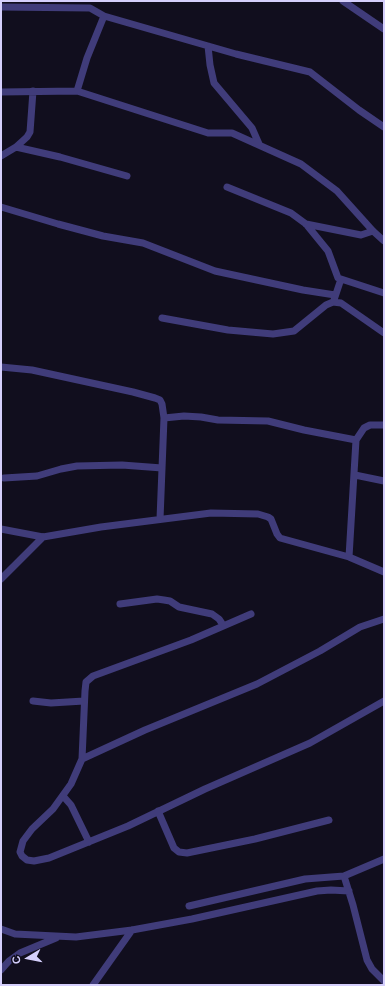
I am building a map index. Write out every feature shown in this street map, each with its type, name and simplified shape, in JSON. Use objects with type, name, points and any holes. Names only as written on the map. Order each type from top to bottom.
[{"type":"street","points":[[343,1],[384,29]]},
{"type":"street","points":[[1,8],[90,8],[104,16],[208,46],[310,72],[359,110],[384,127]]},
{"type":"street","points":[[77,91],[87,58],[104,16]]},
{"type":"street","points":[[208,46],[214,83],[252,128],[259,144]]},
{"type":"street","points":[[1,156],[16,147],[27,137],[30,132],[32,91]]},
{"type":"street","points":[[1,92],[77,91],[208,133],[232,133],[301,164],[337,191],[384,241]]},
{"type":"street","points":[[16,147],[60,157],[127,176]]},
{"type":"street","points":[[227,187],[291,213],[306,224],[328,251],[338,278],[384,293]]},
{"type":"street","points":[[1,207],[103,236],[143,243],[215,271],[303,290],[334,299],[384,333]]},
{"type":"street","points":[[306,224],[361,235],[373,231]]},
{"type":"street","points":[[162,318],[228,330],[273,334],[294,331],[334,299],[341,279]]},
{"type":"street","points":[[1,367],[32,370],[160,400],[164,418],[160,519]]},
{"type":"street","points":[[164,418],[184,416],[218,420],[268,421],[356,440]]},
{"type":"street","points":[[350,557],[356,440],[364,428],[370,425],[384,425]]},
{"type":"street","points":[[4,478],[37,476],[77,466],[122,465],[162,468]]},
{"type":"street","points":[[355,475],[384,481]]},
{"type":"street","points":[[1,529],[43,537],[211,512],[258,514],[271,519],[280,538],[350,557],[384,572]]},
{"type":"street","points":[[1,579],[43,537]]},
{"type":"street","points":[[120,604],[157,599],[170,601],[179,607],[212,614],[219,619],[223,625]]},
{"type":"street","points":[[251,614],[191,640],[93,676],[86,682],[82,759],[71,784],[63,796],[53,809],[27,834],[22,841],[20,852],[22,856],[27,860],[34,861],[49,858],[128,826],[204,789],[310,743],[384,701]]},
{"type":"street","points":[[82,759],[145,730],[257,684],[360,627],[384,619]]},
{"type":"street","points":[[33,701],[51,703],[84,701]]},
{"type":"street","points":[[63,796],[71,805],[89,842]]},
{"type":"street","points":[[158,811],[174,848],[179,852],[187,853],[255,839],[329,820]]},
{"type":"street","points":[[190,906],[306,879],[344,876],[384,859]]},
{"type":"street","points":[[344,876],[367,960],[372,969],[384,981]]},
{"type":"street","points":[[1,929],[15,934],[76,937],[132,930],[199,918],[304,893],[331,890],[349,891]]},
{"type":"street","points":[[93,985],[132,930]]},
{"type":"street","points":[[1,970],[20,952],[58,937]]}]
